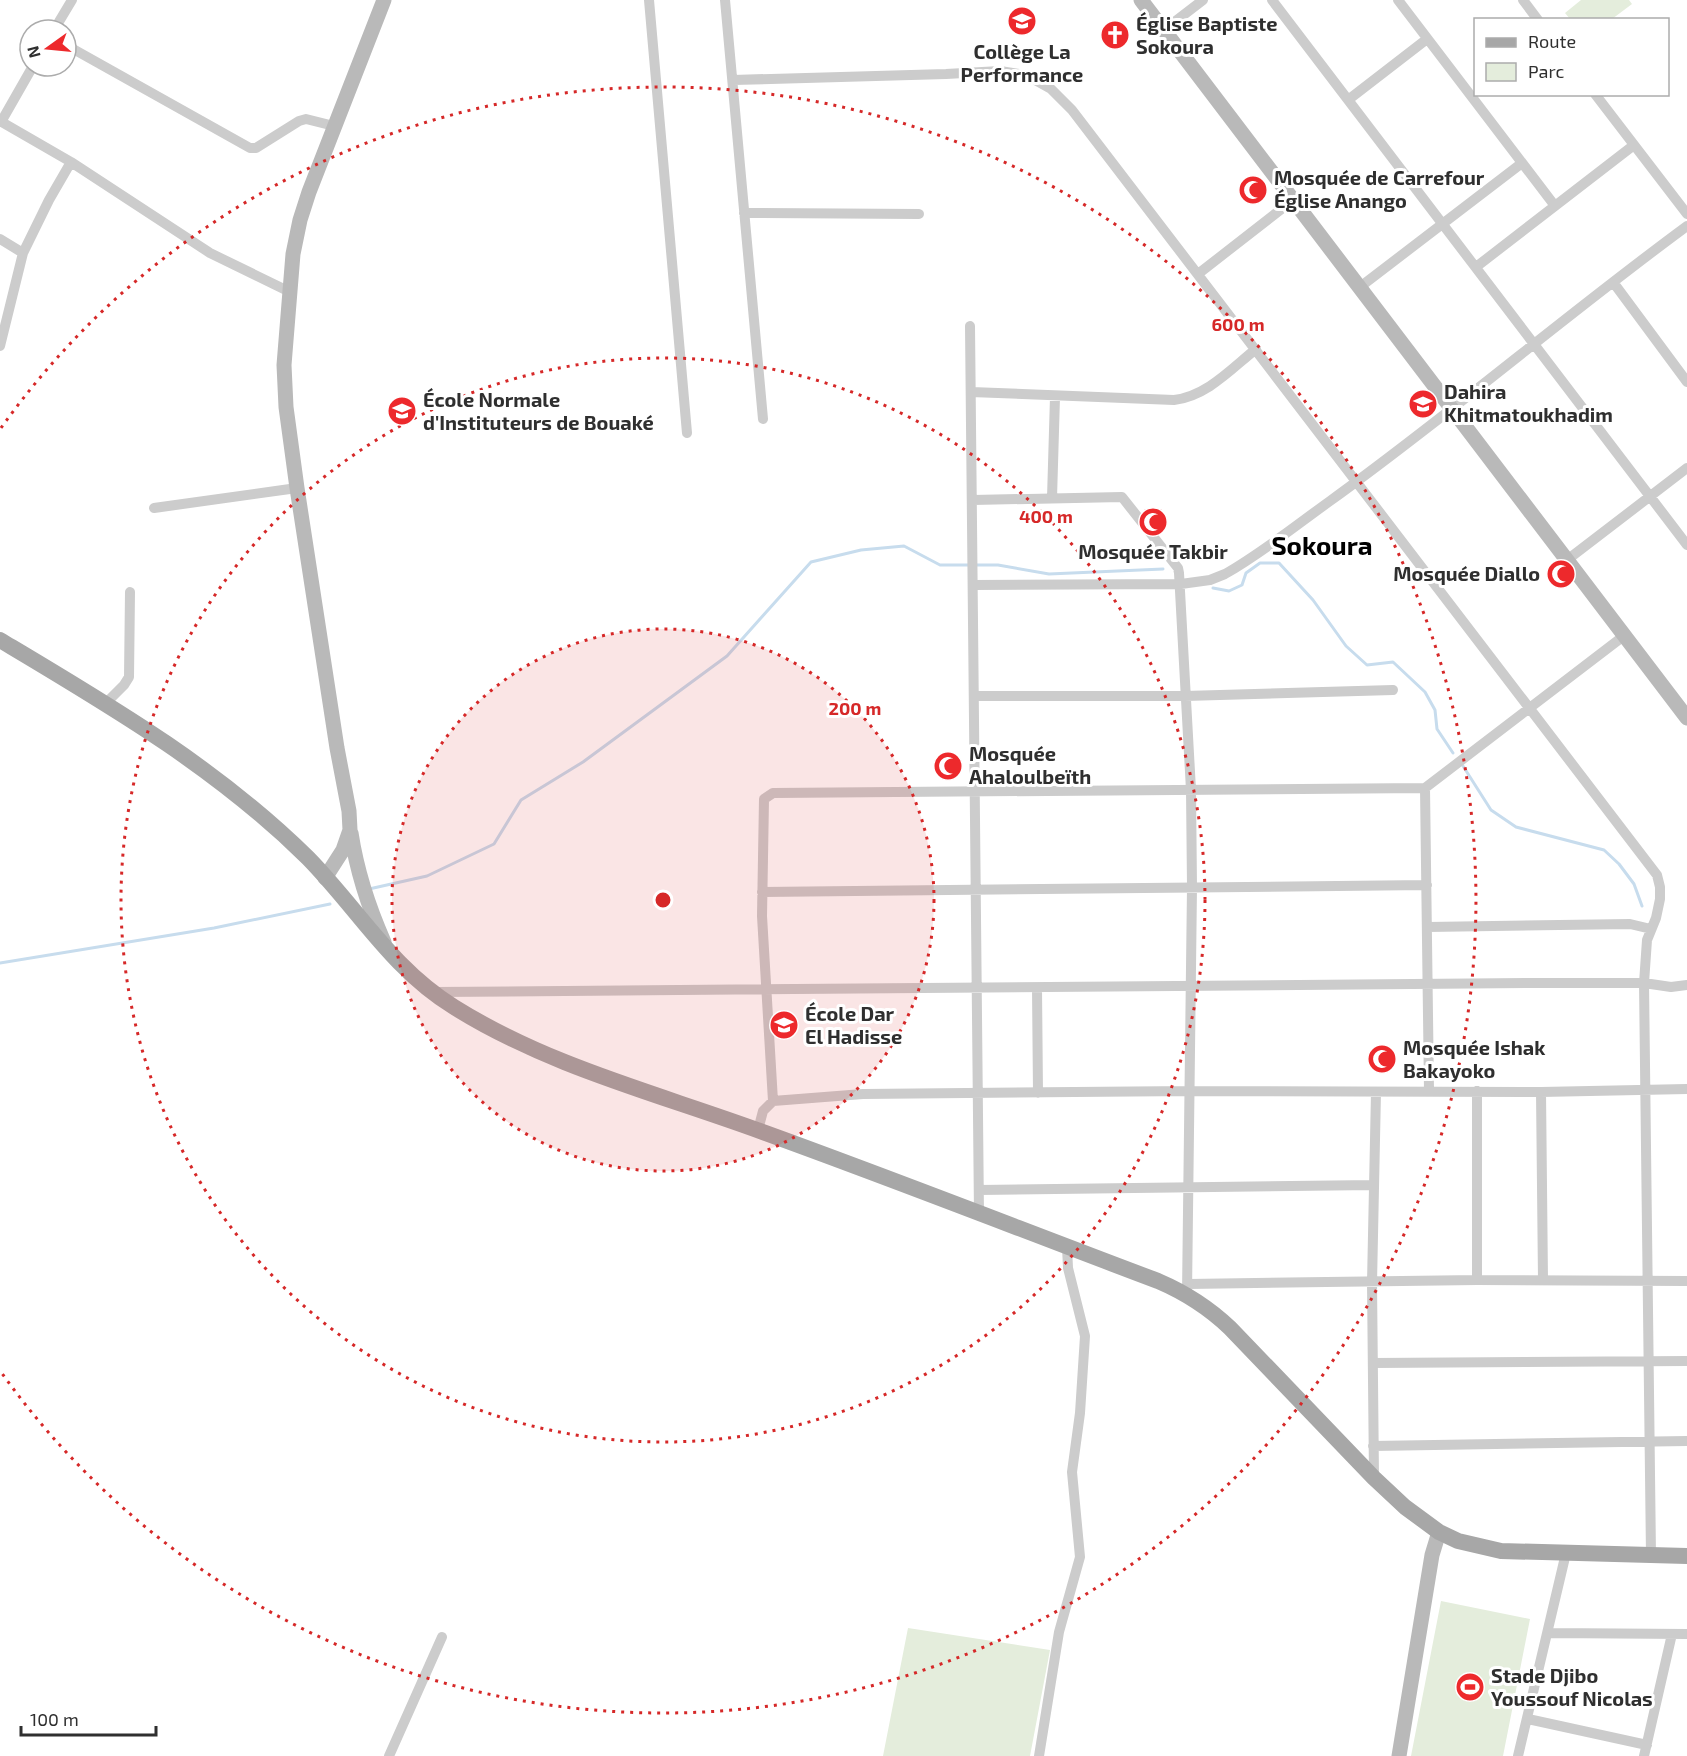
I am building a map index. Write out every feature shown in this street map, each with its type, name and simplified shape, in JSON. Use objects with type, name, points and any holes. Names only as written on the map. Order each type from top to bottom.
[{"type":"main road","points":[[0,640],[201,766],[308,859],[389,953],[431,992],[495,1030],[529,1047],[640,1090],[758,1130],[1158,1281],[1187,1289],[1230,1328],[1374,1478],[1405,1507],[1439,1532],[1458,1541],[1501,1551],[1687,1556]]},
{"type":"street","points":[[61,18],[72,0]]},
{"type":"street","points":[[384,0],[300,220],[293,254],[284,365],[286,407],[297,488],[356,866],[369,907],[389,953]]},
{"type":"street","points":[[649,0],[687,433]]},
{"type":"street","points":[[725,0],[764,418]]},
{"type":"street","points":[[1141,0],[1687,718]]},
{"type":"street","points":[[1164,30],[1203,0]]},
{"type":"street","points":[[1272,0],[1687,545]]},
{"type":"street","points":[[1398,0],[1555,206]]},
{"type":"street","points":[[1523,0],[1536,18]]},
{"type":"street","points":[[1348,100],[1427,39]]},
{"type":"street","points":[[78,52],[250,148],[256,148],[306,119],[334,126]]},
{"type":"street","points":[[733,80],[946,74],[1000,70],[1026,75],[1051,89],[1072,110],[1657,875],[1660,899],[1656,918],[1647,940],[1644,983],[1651,1556]]},
{"type":"street","points":[[26,78],[1,121],[71,162],[210,254],[290,292]]},
{"type":"street","points":[[1466,89],[1474,83]]},
{"type":"street","points":[[1597,96],[1687,214]]},
{"type":"street","points":[[1476,267],[1634,145]]},
{"type":"street","points":[[0,346],[24,253],[49,200],[71,162]]},
{"type":"street","points":[[1360,286],[1522,163]]},
{"type":"street","points":[[1198,274],[1293,200]]},
{"type":"street","points":[[744,213],[919,214]]},
{"type":"street","points":[[973,585],[1180,584],[1210,580],[1225,574],[1357,481],[1453,409],[1687,226]]},
{"type":"street","points":[[0,239],[24,253]]},
{"type":"street","points":[[1613,282],[1687,382]]},
{"type":"street","points":[[970,326],[979,1214]]},
{"type":"street","points":[[971,392],[1055,397],[1188,399],[1201,393],[1256,349]]},
{"type":"street","points":[[1677,370],[1687,363]]},
{"type":"street","points":[[1052,498],[1055,397]]},
{"type":"street","points":[[1567,560],[1687,468]]},
{"type":"street","points":[[154,508],[297,488]]},
{"type":"street","points":[[973,500],[1122,497],[1178,568],[1191,790],[1192,986],[1187,1289],[1477,1280],[1687,1281]]},
{"type":"street","points":[[105,704],[124,685],[129,676],[130,592]]},
{"type":"street","points":[[773,1101],[762,892],[764,799],[768,795],[773,793],[1425,788],[1624,635]]},
{"type":"street","points":[[974,696],[1185,696],[1392,690]]},
{"type":"street","points":[[1425,788],[1429,1091]]},
{"type":"street","points":[[326,878],[344,850],[350,830]]},
{"type":"street","points":[[762,892],[1427,885]]},
{"type":"street","points":[[1428,927],[1630,924],[1651,929]]},
{"type":"street","points":[[431,992],[1644,983],[1664,987],[1687,985]]},
{"type":"street","points":[[1036,988],[1038,1093]]},
{"type":"street","points":[[758,1130],[763,1111],[773,1101],[863,1094],[1191,1091],[1541,1092],[1687,1089]]},
{"type":"street","points":[[1477,1091],[1477,1280]]},
{"type":"street","points":[[1374,1478],[1372,1282],[1376,1092]]},
{"type":"street","points":[[1541,1092],[1543,1280]]},
{"type":"street","points":[[979,1190],[1374,1185]]},
{"type":"street","points":[[1039,1756],[1059,1632],[1080,1557],[1072,1472],[1080,1413],[1085,1336],[1068,1268],[1067,1247]]},
{"type":"street","points":[[1373,1363],[1687,1361]]},
{"type":"street","points":[[1374,1446],[1687,1441]]},
{"type":"street","points":[[1399,1756],[1432,1555],[1439,1532]]},
{"type":"street","points":[[1518,1756],[1566,1553]]},
{"type":"street","points":[[1548,1633],[1687,1634]]},
{"type":"street","points":[[1528,1719],[1645,1750],[1672,1634]]},
{"type":"street","points":[[389,1756],[442,1637]]},
{"type":"green space","points":[[1581,0],[1629,0],[1632,4],[1613,18],[1569,18],[1565,13]]},
{"type":"green space","name":"Stade Djibo Youssouf Nicolas","points":[[1441,1601],[1530,1619],[1503,1756],[1411,1756]]},
{"type":"green space","points":[[908,1628],[1050,1650],[1030,1756],[883,1756]]},
{"type":"waterway","points":[[369,889],[427,876],[494,844],[521,800],[583,762],[727,656],[811,562],[861,550],[904,546],[940,565],[998,565],[1049,574],[1163,569]]},
{"type":"waterway","points":[[1213,588],[1229,591],[1242,585],[1246,573],[1260,563],[1279,563],[1313,600],[1346,646],[1367,665],[1393,662],[1425,692],[1435,710],[1437,729],[1453,753]]},
{"type":"waterway","points":[[1463,766],[1491,810],[1516,827],[1604,850],[1619,864],[1634,884],[1642,906]]},
{"type":"waterway","points":[[0,963],[214,928],[330,904]]},
{"type":"place","name":"Collège La Performance","points":[[1022,21]]},
{"type":"place","name":"Église Baptiste Sokoura","points":[[1115,35]]},
{"type":"place","name":"Mosquée de Carrefour Église Anango","points":[[1253,190]]},
{"type":"place","name":"Dahira Khitmatoukhadim","points":[[1423,404]]},
{"type":"place","name":"École Normale d'Instituteurs de Bouaké","points":[[402,411]]},
{"type":"place","name":"Mosquée Takbir","points":[[1153,522]]},
{"type":"place","name":"Mosquée Diallo","points":[[1561,574]]},
{"type":"place","name":"Mosquée Ahaloulbeïth","points":[[948,766]]},
{"type":"place","name":"École Dar El Hadisse","points":[[784,1025]]},
{"type":"place","name":"Mosquée Ishak Bakayoko","points":[[1382,1059]]},
{"type":"place","name":"Stade Djibo Youssouf Nicolas","points":[[1470,1687]]},
{"type":"district","name":"Sokoura","points":[[1322,546]]}]
